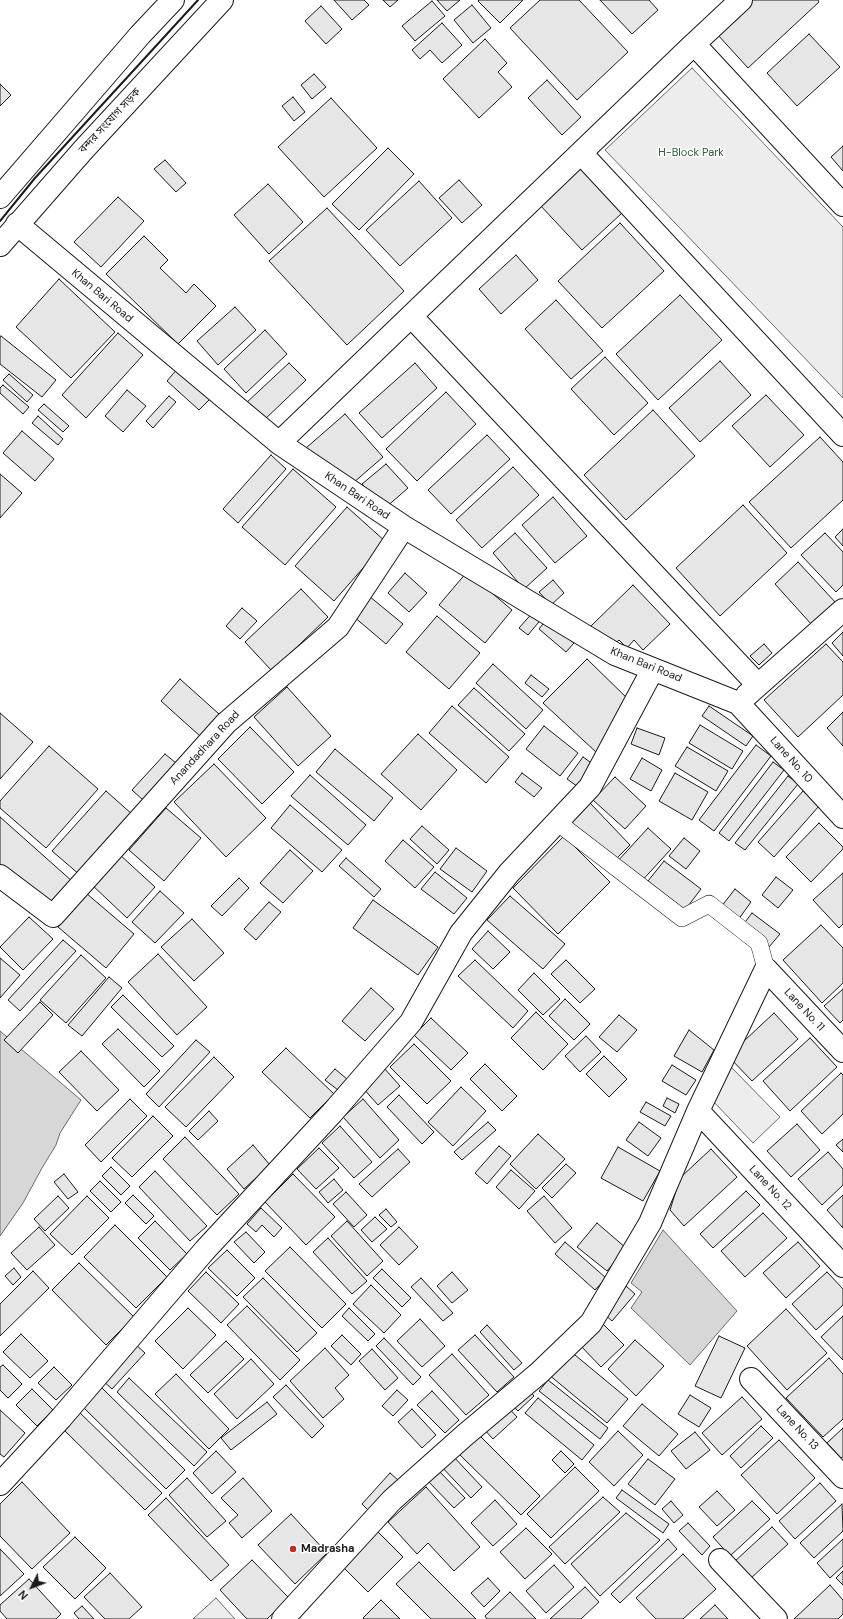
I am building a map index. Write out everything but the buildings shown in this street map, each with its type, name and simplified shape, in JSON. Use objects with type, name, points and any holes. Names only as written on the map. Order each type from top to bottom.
[{"type":"main road","points":[[0,197],[140,35],[173,0]]},
{"type":"main road","name":"বন্দর সংযোগ সড়ক","points":[[0,244],[84,149],[222,0]]},
{"type":"main road","points":[[279,443],[741,0]]},
{"type":"main road","points":[[694,44],[843,205]]},
{"type":"main road","points":[[581,153],[843,435]]},
{"type":"main road","name":"Khan Bari Road","points":[[17,224],[279,443],[404,527],[616,654],[738,703]]},
{"type":"main road","points":[[411,316],[758,685]]},
{"type":"main road","name":"Anandadhara Road","points":[[0,876],[53,916],[226,723],[338,627],[404,527]]},
{"type":"main road","points":[[738,703],[843,610]]},
{"type":"main road","points":[[3,1475],[61,1418],[205,1250],[332,1113],[411,1022],[460,933],[509,873],[590,787],[653,669]]},
{"type":"main road","name":"Lane No. 10","points":[[738,703],[843,817]]},
{"type":"main road","points":[[283,1619],[392,1500],[465,1434],[539,1373],[591,1323],[650,1223],[698,1111],[766,969]]},
{"type":"main road","name":"Lane No. 11","points":[[766,969],[843,1050]]},
{"type":"main road","name":"Lane No. 12","points":[[698,1111],[841,1259]]},
{"type":"main road","name":"Lane No. 13","points":[[751,1379],[843,1477]]},
{"type":"main road","points":[[720,1560],[776,1619]]},
{"type":"street","points":[[557,822],[682,918],[709,904],[759,943],[766,969]]},
{"type":"shaded area","name":"H-Block Park","points":[[692,68],[843,227],[843,398],[605,150]]},
{"type":"shaded area","points":[[0,1031],[81,1100],[60,1133],[56,1145],[23,1203],[0,1236]]},
{"type":"shaded area","points":[[729,1065],[780,1117],[753,1143],[712,1100]]},
{"type":"shaded area","points":[[663,1230],[737,1311],[690,1365],[631,1308],[642,1292],[631,1283]]},
{"type":"shaded area","points":[[216,1598],[235,1619],[193,1619]]},
{"type":"wall","points":[[0,221],[35,178],[198,0]]},
{"type":"place","name":"Madrasha","points":[[293,1549]]}]
